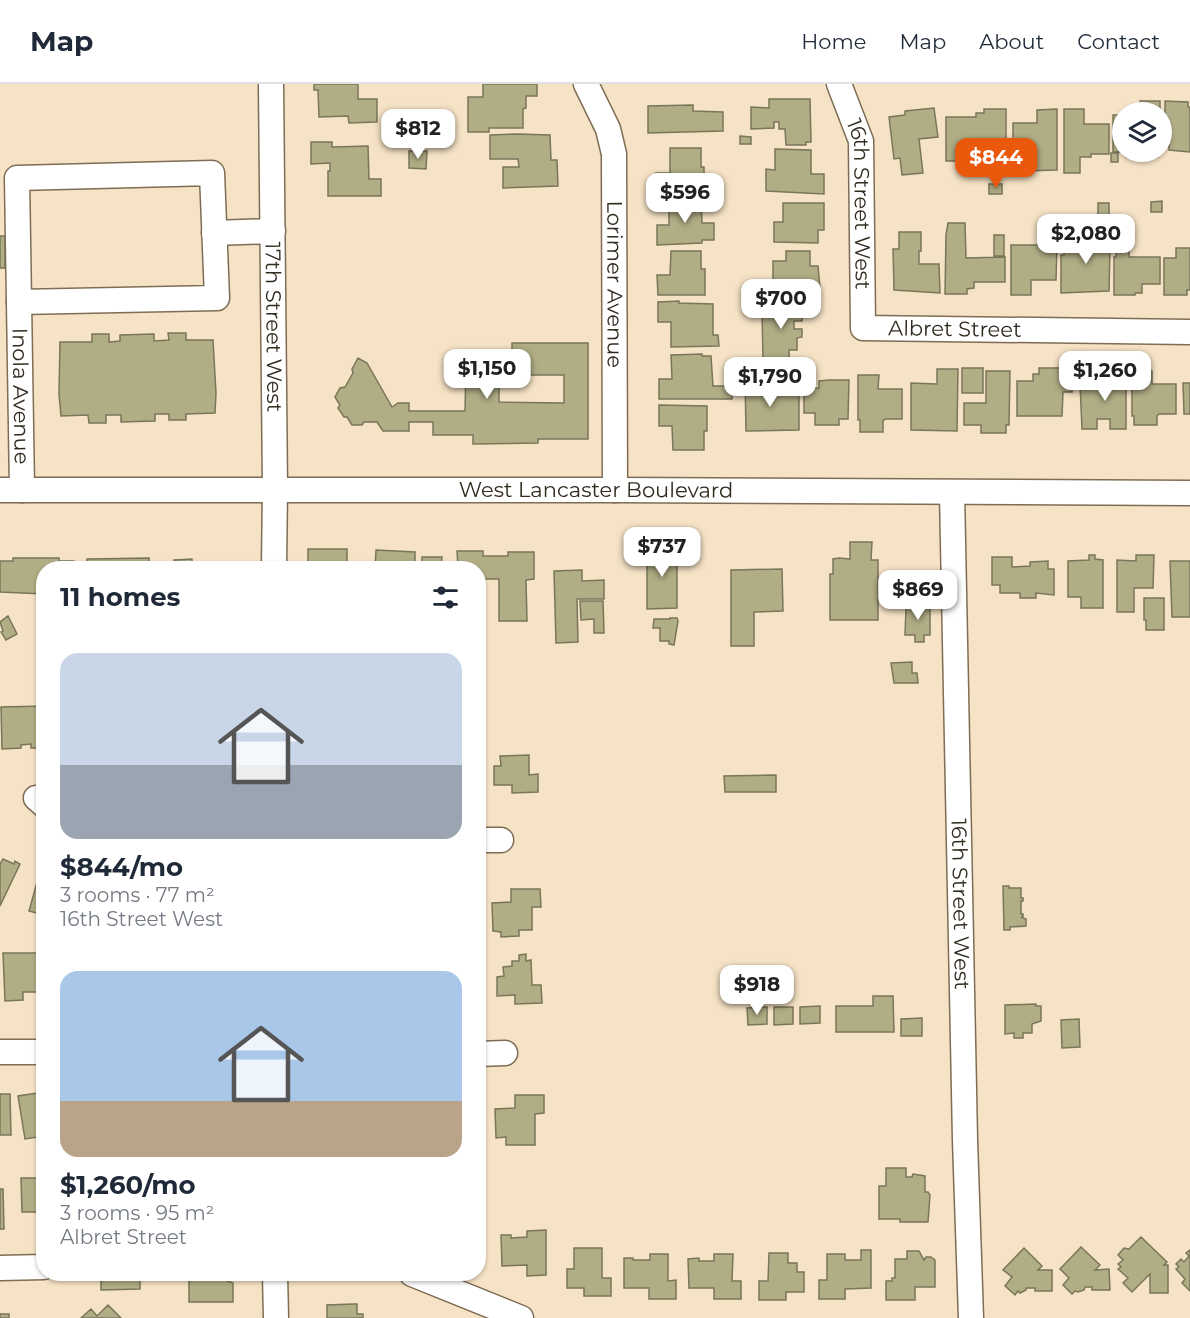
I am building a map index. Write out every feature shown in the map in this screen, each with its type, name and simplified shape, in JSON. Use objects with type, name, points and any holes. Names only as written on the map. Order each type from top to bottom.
[{"type":"street","name":"17th Street West","points":[[271,84],[274,561]]},
{"type":"street","name":"Lorimer Avenue","points":[[586,84],[608,129],[614,154],[615,490]]},
{"type":"street","name":"16th Street West","points":[[839,84],[861,141],[863,328]]},
{"type":"street","name":"Inola Avenue","points":[[11,490],[19,302],[17,178],[212,173],[214,233]]},
{"type":"street","points":[[19,302],[217,298],[214,233],[273,231]]},
{"type":"street","name":"Albret Street","points":[[863,328],[1190,332]]},
{"type":"street","name":"West Lancaster Boulevard","points":[[11,490],[1190,493]]},
{"type":"street","name":"16th Street West","points":[[952,492],[964,1140],[971,1318]]},
{"type":"street","points":[[0,1052],[36,1052]]},
{"type":"street","points":[[486,1054],[505,1053]]},
{"type":"street","points":[[0,1268],[36,1267]]},
{"type":"street","points":[[275,1281],[276,1318]]},
{"type":"street","points":[[429,1281],[521,1318]]},
{"type":"building","points":[[314,84],[358,84],[358,99],[377,99],[377,122],[349,123],[348,116],[319,117],[318,90],[314,90]]},
{"type":"building","points":[[483,84],[537,84],[537,96],[526,96],[523,128],[489,128],[489,132],[468,132],[468,97],[483,97]]},
{"type":"building","points":[[769,99],[810,99],[811,142],[806,142],[806,145],[786,145],[785,129],[779,129],[779,122],[774,122],[774,128],[751,129],[751,107],[769,108]]},
{"type":"building","points":[[1165,101],[1188,102],[1190,152],[1172,150],[1172,102]]},
{"type":"building","points":[[693,105],[693,111],[723,112],[723,131],[648,133],[648,106]]},
{"type":"building","points":[[934,108],[938,137],[919,139],[923,173],[902,175],[900,158],[894,159],[889,117],[905,115],[905,111]]},
{"type":"building","points":[[984,109],[1006,109],[1006,139],[988,139],[988,142],[978,142],[978,158],[958,158],[958,161],[946,161],[946,117],[976,117],[976,113],[984,113]]},
{"type":"building","points":[[1057,109],[1057,170],[1023,171],[1023,159],[1013,159],[1013,123],[1037,123],[1037,110]]},
{"type":"building","points":[[1064,109],[1084,109],[1084,124],[1109,124],[1109,154],[1091,154],[1091,157],[1080,157],[1080,173],[1064,173]]},
{"type":"building","points":[[490,135],[550,135],[551,160],[557,160],[558,186],[503,188],[503,167],[519,167],[518,159],[490,159]]},
{"type":"building","points":[[740,136],[751,137],[751,144],[740,144]]},
{"type":"building","points":[[311,142],[332,142],[332,147],[368,146],[369,179],[381,179],[381,196],[328,196],[330,163],[311,164]]},
{"type":"building","points":[[670,148],[701,148],[701,167],[704,167],[704,179],[710,179],[710,192],[704,192],[704,194],[656,193],[656,173],[670,173]]},
{"type":"building","points":[[775,149],[811,150],[811,174],[824,174],[824,194],[766,191],[766,169],[775,170]]},
{"type":"building","points":[[409,151],[427,151],[426,169],[409,168]]},
{"type":"building","points":[[989,184],[1002,184],[1002,194],[989,194]]},
{"type":"building","points":[[701,199],[702,223],[714,223],[714,240],[702,240],[702,243],[657,245],[657,225],[669,225],[669,200]]},
{"type":"building","points":[[1162,201],[1162,212],[1151,212],[1151,202]]},
{"type":"building","points":[[783,203],[824,203],[824,230],[818,230],[818,243],[774,242],[774,222],[783,222]]},
{"type":"building","points":[[1098,203],[1109,203],[1109,226],[1098,225]]},
{"type":"building","points":[[948,223],[965,223],[966,258],[1005,257],[1005,282],[974,282],[974,288],[967,289],[967,294],[945,294]]},
{"type":"building","points":[[899,232],[921,232],[919,264],[939,264],[940,293],[894,290],[893,249],[899,249]]},
{"type":"building","points":[[994,235],[1004,235],[1004,256],[994,256]]},
{"type":"building","points":[[0,236],[5,236],[5,268],[0,268]]},
{"type":"building","points":[[1065,238],[1108,238],[1109,291],[1061,293],[1061,255],[1064,255]]},
{"type":"building","points":[[1011,245],[1057,245],[1056,280],[1031,280],[1031,295],[1011,295]]},
{"type":"building","points":[[1176,248],[1190,248],[1190,290],[1187,290],[1187,295],[1164,295],[1164,258],[1176,258]]},
{"type":"building","points":[[1116,249],[1129,249],[1129,257],[1160,257],[1160,284],[1142,284],[1142,293],[1135,293],[1135,295],[1114,295]]},
{"type":"building","points":[[671,251],[701,251],[701,269],[705,269],[705,295],[658,295],[657,275],[670,275]]},
{"type":"building","points":[[786,251],[810,251],[810,266],[818,266],[820,288],[818,288],[818,295],[780,294],[780,285],[773,285],[773,261],[786,261]]},
{"type":"building","points":[[679,301],[679,303],[713,304],[713,335],[718,335],[719,346],[671,347],[671,322],[658,322],[658,302]]},
{"type":"building","points":[[802,302],[802,321],[794,321],[794,329],[802,329],[802,337],[797,338],[797,350],[789,350],[789,358],[763,358],[762,313],[778,312],[778,303]]},
{"type":"building","points":[[168,333],[186,333],[186,340],[213,340],[215,413],[186,414],[186,420],[169,420],[169,414],[155,414],[155,421],[121,422],[121,415],[106,415],[106,423],[89,423],[88,415],[61,416],[60,342],[92,342],[92,334],[109,334],[109,342],[120,341],[120,335],[154,334],[154,341],[169,340]]},
{"type":"building","points":[[512,343],[588,343],[588,439],[538,439],[538,443],[473,444],[473,435],[433,435],[433,422],[409,422],[409,431],[383,431],[377,422],[352,425],[338,408],[340,405],[335,397],[340,388],[345,387],[358,358],[367,363],[392,407],[398,403],[409,403],[409,411],[465,411],[466,365],[499,366],[499,402],[564,403],[564,375],[512,375]]},
{"type":"building","points":[[702,354],[702,356],[711,356],[713,386],[732,386],[732,399],[659,399],[659,379],[672,379],[671,355]]},
{"type":"building","points":[[743,367],[755,368],[754,375],[743,374]]},
{"type":"building","points":[[962,368],[983,368],[983,393],[962,393]]},
{"type":"building","points":[[1039,368],[1072,368],[1072,392],[1063,392],[1062,416],[1017,416],[1017,381],[1033,381],[1033,374],[1039,374]]},
{"type":"building","points":[[937,369],[958,369],[957,431],[911,430],[911,383],[937,384]]},
{"type":"building","points":[[986,371],[1010,371],[1009,425],[1006,425],[1006,433],[981,433],[981,425],[964,425],[964,403],[986,403]]},
{"type":"building","points":[[1106,371],[1126,371],[1126,429],[1110,429],[1110,419],[1097,419],[1097,429],[1082,429],[1080,384],[1104,384],[1104,392],[1106,392]]},
{"type":"building","points":[[1132,371],[1152,371],[1152,384],[1176,384],[1176,414],[1159,414],[1157,425],[1134,425]]},
{"type":"building","points":[[858,375],[879,375],[878,389],[902,389],[902,419],[885,419],[883,432],[860,432]]},
{"type":"building","points":[[766,376],[767,395],[799,394],[799,430],[746,431],[745,377]]},
{"type":"building","points":[[849,380],[848,419],[839,419],[839,425],[815,425],[815,413],[804,413],[804,389],[819,388],[819,381]]},
{"type":"building","points":[[1183,383],[1190,383],[1190,414],[1184,414]]},
{"type":"building","points":[[659,405],[707,406],[704,450],[673,450],[672,426],[659,426]]},
{"type":"building","points":[[850,542],[872,542],[871,560],[878,560],[878,620],[830,620],[830,574],[833,574],[833,559],[850,559]]},
{"type":"building","points":[[647,547],[677,548],[677,608],[647,609]]},
{"type":"building","points":[[308,549],[347,549],[347,561],[308,561]]},
{"type":"building","points":[[376,550],[415,552],[415,561],[375,561]]},
{"type":"building","points":[[457,551],[483,551],[483,556],[508,556],[508,552],[534,552],[534,579],[526,580],[527,621],[499,621],[499,579],[486,579],[486,561],[458,561]]},
{"type":"building","points":[[1089,555],[1095,555],[1095,559],[1103,560],[1103,608],[1081,608],[1081,597],[1068,597],[1068,561],[1089,560]]},
{"type":"building","points":[[1136,555],[1154,555],[1153,588],[1134,588],[1134,612],[1117,612],[1117,560],[1136,561]]},
{"type":"building","points":[[422,557],[442,557],[442,561],[422,561]]},
{"type":"building","points":[[992,557],[1012,557],[1012,567],[1030,566],[1030,562],[1048,561],[1048,569],[1054,569],[1054,595],[1036,593],[1036,598],[1020,598],[1020,593],[1000,593],[1000,585],[992,585]]},
{"type":"building","points":[[13,558],[59,558],[59,561],[36,561],[36,594],[0,592],[0,561],[13,561]]},
{"type":"building","points":[[149,558],[149,561],[87,561],[87,559]]},
{"type":"building","points":[[192,559],[192,561],[174,561]]},
{"type":"building","points":[[1170,561],[1190,561],[1190,617],[1172,617]]},
{"type":"building","points":[[782,569],[783,611],[754,612],[754,646],[731,646],[731,570]]},
{"type":"building","points":[[582,570],[582,581],[604,580],[604,599],[577,599],[578,642],[556,643],[554,571]]},
{"type":"building","points":[[1144,598],[1164,598],[1164,630],[1146,630]]},
{"type":"building","points":[[580,601],[603,601],[604,633],[594,633],[594,619],[581,620]]},
{"type":"building","points":[[917,602],[929,602],[930,635],[924,635],[924,642],[915,642],[915,635],[905,635],[906,608],[917,608]]},
{"type":"building","points":[[8,616],[17,634],[6,640],[1,632],[3,631],[0,622]]},
{"type":"building","points":[[677,618],[678,621],[674,645],[669,644],[669,641],[660,641],[660,628],[653,628],[654,619]]},
{"type":"building","points":[[912,662],[912,673],[917,673],[918,683],[894,683],[891,663]]},
{"type":"building","points":[[36,706],[36,748],[31,748],[31,744],[21,745],[21,748],[2,749],[1,707]]},
{"type":"building","points":[[529,755],[529,775],[538,774],[538,792],[512,793],[512,785],[494,785],[494,766],[501,766],[500,756]]},
{"type":"building","points":[[776,775],[776,792],[725,792],[724,776]]},
{"type":"building","points":[[3,859],[20,864],[0,906],[0,864]]},
{"type":"building","points":[[36,886],[36,913],[29,911]]},
{"type":"building","points":[[1003,886],[1021,888],[1023,917],[1021,917],[1026,919],[1026,926],[1010,927],[1010,930],[1004,930]]},
{"type":"building","points":[[511,889],[540,889],[541,907],[532,907],[532,930],[519,930],[519,936],[501,937],[501,932],[493,931],[492,903],[511,902]]},
{"type":"building","points":[[3,953],[36,953],[36,992],[23,992],[23,1000],[5,1001]]},
{"type":"building","points":[[526,954],[526,961],[531,960],[532,985],[541,985],[542,1003],[515,1004],[515,995],[497,996],[497,977],[504,976],[503,967],[512,966],[512,961],[519,961],[519,955]]},
{"type":"building","points":[[873,996],[893,996],[894,1032],[836,1032],[836,1006],[873,1006]]},
{"type":"building","points":[[1036,1004],[1036,1006],[1041,1006],[1041,1021],[1032,1024],[1032,1033],[1023,1033],[1023,1038],[1014,1038],[1014,1033],[1005,1034],[1005,1005]]},
{"type":"building","points":[[820,1006],[820,1023],[800,1024],[800,1007]]},
{"type":"building","points":[[767,1007],[767,1024],[748,1025],[747,1008]]},
{"type":"building","points":[[774,1007],[793,1007],[793,1024],[774,1025]]},
{"type":"building","points":[[922,1018],[922,1036],[901,1036],[901,1019]]},
{"type":"building","points":[[1079,1019],[1080,1047],[1062,1048],[1061,1020]]},
{"type":"building","points":[[36,1093],[36,1137],[25,1139],[18,1096]]},
{"type":"building","points":[[0,1094],[10,1094],[11,1135],[0,1135]]},
{"type":"building","points":[[515,1095],[544,1095],[544,1113],[535,1114],[535,1145],[506,1145],[506,1137],[496,1138],[495,1109],[515,1108]]},
{"type":"building","points":[[886,1168],[906,1168],[906,1177],[912,1177],[913,1174],[925,1176],[925,1192],[930,1195],[928,1222],[879,1219],[879,1186],[886,1186]]},
{"type":"building","points":[[21,1178],[36,1178],[36,1212],[22,1212]]},
{"type":"building","points":[[0,1189],[3,1189],[4,1229],[0,1229]]},
{"type":"building","points":[[546,1230],[546,1275],[527,1276],[527,1265],[502,1266],[501,1235],[511,1235],[511,1238],[527,1237],[527,1231]]},
{"type":"building","points":[[1141,1237],[1167,1262],[1164,1265],[1168,1265],[1168,1293],[1150,1293],[1150,1274],[1132,1292],[1123,1283],[1128,1278],[1118,1269],[1121,1267],[1118,1264],[1123,1260],[1118,1255],[1124,1248],[1129,1249]]},
{"type":"building","points":[[1081,1247],[1100,1265],[1095,1270],[1109,1269],[1110,1290],[1092,1290],[1092,1287],[1085,1287],[1084,1290],[1075,1291],[1072,1294],[1063,1285],[1069,1278],[1060,1269]]},
{"type":"building","points":[[574,1248],[602,1248],[602,1278],[611,1278],[611,1296],[584,1296],[584,1288],[567,1288],[567,1269],[574,1269]]},
{"type":"building","points":[[1024,1248],[1042,1266],[1038,1270],[1052,1270],[1052,1291],[1035,1291],[1035,1288],[1026,1288],[1015,1295],[1005,1286],[1012,1277],[1003,1270]]},
{"type":"building","points":[[861,1250],[871,1250],[871,1288],[845,1289],[845,1299],[819,1299],[819,1280],[827,1280],[827,1254],[845,1254],[845,1260],[861,1260]]},
{"type":"building","points":[[1190,1250],[1190,1291],[1182,1283],[1185,1279],[1176,1269],[1179,1267],[1176,1264],[1181,1259],[1184,1262],[1189,1256],[1186,1253]]},
{"type":"building","points":[[907,1251],[919,1251],[924,1260],[926,1257],[931,1257],[935,1260],[935,1287],[915,1287],[915,1300],[886,1300],[886,1281],[892,1281],[892,1278],[895,1278],[895,1259],[907,1259]]},
{"type":"building","points":[[769,1253],[788,1253],[788,1263],[797,1263],[797,1272],[804,1272],[804,1292],[786,1292],[786,1300],[759,1300],[759,1281],[768,1281]]},
{"type":"building","points":[[650,1254],[668,1254],[668,1281],[676,1280],[676,1299],[649,1299],[649,1288],[624,1288],[624,1258],[650,1260]]},
{"type":"building","points":[[714,1254],[733,1254],[732,1281],[741,1281],[741,1299],[714,1299],[714,1288],[689,1288],[688,1259],[699,1258],[699,1261],[714,1261]]},
{"type":"building","points":[[101,1281],[140,1281],[140,1289],[101,1290]]},
{"type":"building","points":[[189,1281],[233,1283],[233,1302],[189,1302]]},
{"type":"building","points":[[357,1304],[357,1314],[363,1314],[363,1318],[327,1318],[327,1305]]},
{"type":"building","points":[[108,1305],[121,1318],[81,1318],[91,1309],[97,1316]]},
{"type":"building","points":[[0,1314],[9,1314],[9,1318],[0,1318]]}]
